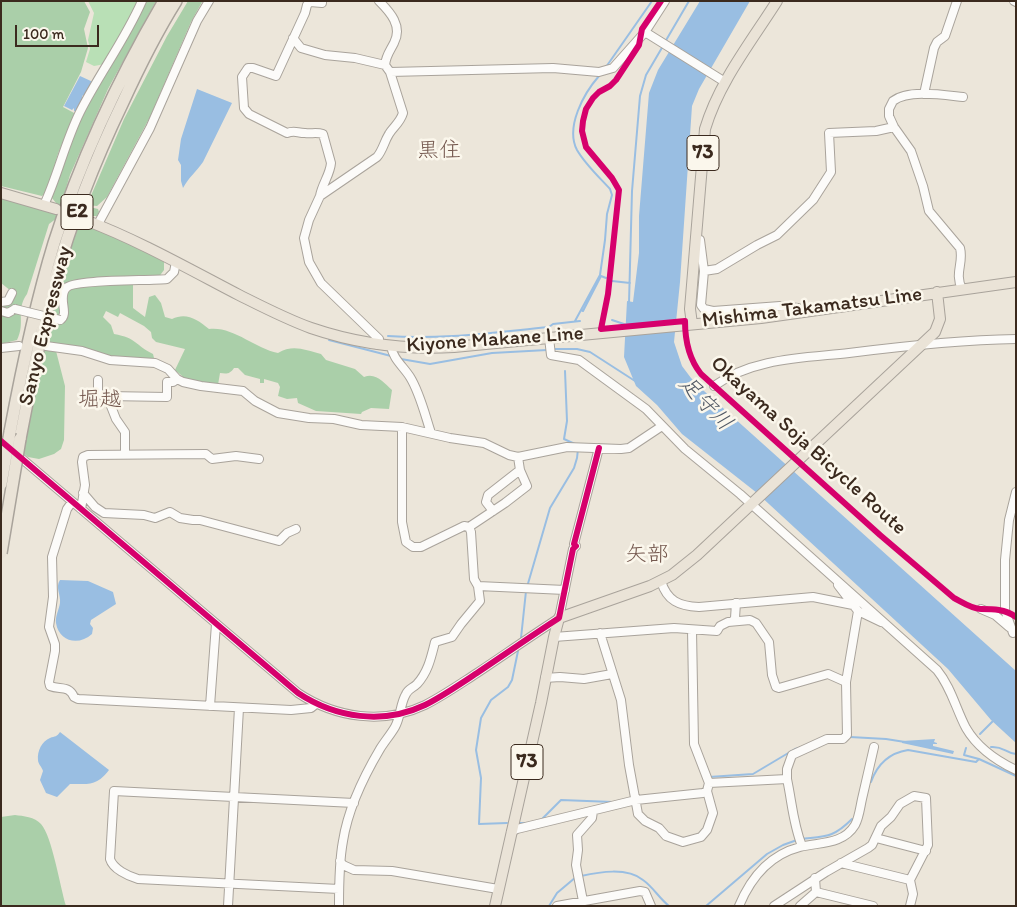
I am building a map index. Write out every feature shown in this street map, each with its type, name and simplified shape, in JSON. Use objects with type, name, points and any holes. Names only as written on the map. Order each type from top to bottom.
[{"type":"highway","name":"Sanyo Expressway","points":[[1,484],[31,328],[54,242],[103,116],[164,1]]},
{"type":"highway","name":"Sanyo Expressway","points":[[1,553],[20,439],[54,282],[78,210],[113,122],[137,72],[176,1]]},
{"type":"main road","name":"Mishima Takamatsu Line","points":[[559,618],[642,590],[661,581],[697,555],[923,344],[935,332],[938,325],[940,313],[937,292],[761,318],[687,324],[690,309],[706,129],[722,81],[777,1]]},
{"type":"main road","points":[[1,193],[56,209]]},
{"type":"main road","name":"Kiyone Makane Line","points":[[85,220],[98,224],[296,322],[338,337],[378,345],[393,353],[446,347],[550,346],[607,332],[687,324]]},
{"type":"main road","points":[[937,292],[1015,284]]},
{"type":"main road","name":"73","points":[[495,906],[559,618]]},
{"type":"street","points":[[44,205],[80,112],[126,33],[142,1]]},
{"type":"street","points":[[98,224],[150,128],[197,21],[209,1]]},
{"type":"street","points":[[322,1],[322,3],[310,2],[306,5],[305,12],[276,76],[253,68],[248,68],[244,72],[242,77],[242,103],[249,114],[287,133],[296,131],[304,134],[313,132],[322,134],[331,168],[305,230],[305,246],[309,262],[321,283],[375,335],[378,339],[378,345]]},
{"type":"street","points":[[379,1],[389,11],[398,29],[394,43],[386,57],[385,65]]},
{"type":"street","points":[[390,72],[553,68],[600,72],[613,68],[647,34],[665,1]]},
{"type":"street","points":[[924,94],[934,48],[937,42],[945,36],[957,1]]},
{"type":"street","points":[[647,34],[722,81]]},
{"type":"street","points":[[293,38],[301,48],[325,55],[355,58],[385,65],[390,72],[402,107],[403,114],[401,120],[389,133],[382,151],[377,157],[320,196]]},
{"type":"street","points":[[962,289],[958,282],[957,274],[961,254],[960,248],[929,211],[924,186],[911,152],[894,127],[889,116],[889,109],[893,101],[902,96],[924,94],[963,97]]},
{"type":"street","points":[[704,271],[717,269],[777,235],[813,200],[831,172],[829,133],[876,131],[894,127]]},
{"type":"street","points":[[696,240],[700,240],[704,271],[701,304],[704,309],[708,311],[780,306],[798,308],[801,312]]},
{"type":"street","points":[[1,311],[8,313],[15,309],[60,320],[65,315],[62,296],[68,286],[84,283],[166,279],[174,272],[176,262]]},
{"type":"street","points":[[1,302],[8,301],[12,293]]},
{"type":"street","points":[[714,386],[725,378],[743,370],[771,362],[923,344],[1016,339]]},
{"type":"street","points":[[1,348],[19,346]]},
{"type":"street","points":[[46,346],[82,351],[110,360],[155,363],[168,369],[177,379],[201,386],[242,391],[255,401],[278,413],[361,424],[402,426],[484,443],[509,455],[518,457],[567,447],[611,450],[629,448],[662,426]]},
{"type":"street","points":[[550,346],[551,355],[579,360],[588,365],[655,416],[662,426],[692,455],[753,504],[834,579],[888,625],[942,676],[967,730],[972,736],[992,757],[1016,770]]},
{"type":"street","points":[[393,353],[414,386],[431,433]]},
{"type":"street","points":[[98,380],[98,394],[108,396],[167,397],[167,382],[173,382],[177,379]]},
{"type":"street","points":[[108,396],[116,419],[125,432],[126,454]]},
{"type":"street","points":[[402,426],[402,522],[406,542],[413,547],[421,547],[464,526],[469,527],[528,486],[520,470],[518,457]]},
{"type":"street","points":[[1,441],[288,686],[316,704],[353,716],[400,714],[420,707],[436,699],[559,618],[573,550],[576,546],[574,544],[599,448]]},
{"type":"street","points":[[81,509],[84,485],[82,462],[83,457],[88,455],[206,454],[212,459],[236,456],[259,459]]},
{"type":"street","points":[[493,512],[486,502],[488,495],[520,470]]},
{"type":"street","points":[[1015,635],[1005,610],[1005,560],[1009,520],[1016,492]]},
{"type":"street","points":[[83,493],[95,507],[104,513],[144,515],[155,518],[170,512],[180,518],[200,520],[279,541],[287,533],[296,529]]},
{"type":"street","points":[[72,502],[52,557],[53,597],[49,627],[55,651],[49,682],[50,686],[68,689],[78,699],[292,710],[311,708],[316,704]]},
{"type":"street","points":[[339,906],[340,861],[343,839],[354,803],[365,778],[380,748],[395,726],[404,696],[408,690],[416,685],[428,667],[434,642],[452,637],[480,601],[478,586],[474,579],[472,532],[469,527]]},
{"type":"street","points":[[800,842],[792,812],[792,801],[787,779],[787,769],[792,755],[828,739],[845,736],[846,682],[856,608],[834,579]]},
{"type":"street","points":[[661,581],[664,591],[679,604],[699,607],[813,597],[856,608],[888,625]]},
{"type":"street","points":[[478,586],[565,590]]},
{"type":"street","points":[[734,621],[736,618],[736,603]]},
{"type":"street","points":[[981,609],[1002,619],[1015,635]]},
{"type":"street","points":[[554,637],[674,628],[717,631],[720,626],[734,621],[750,620],[756,623],[767,638],[772,675],[776,687],[779,688],[828,674],[846,682]]},
{"type":"street","points":[[210,706],[216,624]]},
{"type":"street","points":[[600,633],[621,700],[638,814],[666,836],[683,842],[700,837],[711,822],[713,813],[707,783],[694,744],[692,630]]},
{"type":"street","points":[[546,678],[584,679],[612,674]]},
{"type":"street","points":[[228,906],[239,708]]},
{"type":"street","points":[[738,906],[749,884],[766,864],[800,842],[836,840],[846,835],[854,827],[859,816],[874,747]]},
{"type":"street","points":[[707,783],[787,779]]},
{"type":"street","points":[[511,832],[635,798],[703,793],[707,783]]},
{"type":"street","points":[[339,889],[138,879],[129,876],[111,864],[110,859],[114,791],[354,803]]},
{"type":"street","points":[[774,906],[815,878],[868,848],[876,838],[881,826],[904,801],[914,796],[926,798],[928,844],[910,880],[913,894],[910,906]]},
{"type":"street","points":[[583,901],[576,860],[578,850],[577,835],[592,818],[593,811]]},
{"type":"street","points":[[876,838],[926,850]]},
{"type":"street","points":[[340,861],[343,865],[354,870],[392,871],[498,889]]},
{"type":"street","points":[[841,863],[910,880]]},
{"type":"street","points":[[815,878],[816,892]]},
{"type":"street","points":[[558,906],[640,891],[645,892],[651,906]]},
{"type":"street","points":[[800,906],[816,892]]},
{"type":"street","points":[[816,892],[874,906]]},
{"type":"green space","points":[[1,1],[84,1],[90,12],[84,29],[88,48],[81,72],[63,107],[76,114],[59,151],[50,187],[42,196],[1,186]]},
{"type":"green space","points":[[88,1],[140,1],[105,64],[94,66],[86,62],[90,49],[88,40],[94,13]]},
{"type":"green space","points":[[145,1],[156,1],[108,89],[70,175],[57,218],[49,224],[27,294],[23,300],[20,334],[17,340],[1,344],[1,300],[8,298],[11,291],[1,283],[1,196],[54,211],[56,203],[52,198],[53,191],[66,150],[82,115]]},
{"type":"green space","points":[[188,1],[202,2],[191,22],[150,117],[107,197],[97,206],[87,205],[124,119],[167,36]]},
{"type":"green space","points":[[98,209],[97,216],[87,216],[84,224],[164,260],[164,270],[158,278],[133,279],[133,308],[145,317],[149,297],[155,295],[161,303],[165,317],[172,319],[187,316],[209,329],[227,331],[260,347],[278,353],[294,348],[321,354],[326,360],[355,369],[364,377],[372,376],[383,381],[392,390],[389,409],[371,408],[361,414],[316,411],[298,403],[297,398],[287,399],[278,396],[280,387],[278,383],[264,379],[264,383],[260,383],[260,379],[245,375],[238,368],[234,368],[228,373],[220,373],[218,385],[187,380],[175,370],[185,349],[156,342],[152,338],[151,332],[144,326],[120,313],[118,317],[106,311],[103,317],[111,325],[114,334],[132,340],[153,354],[154,358],[151,360],[56,351],[65,386],[64,440],[61,449],[54,454],[39,459],[28,457],[22,452],[47,327],[81,214],[85,210]]},
{"type":"green space","points":[[15,815],[36,820],[45,830],[66,906],[1,906],[1,817]]},
{"type":"water","name":"足守川","points":[[700,1],[750,1],[699,89],[692,106],[674,342],[682,366],[704,391],[1016,671],[1016,743],[991,720],[948,669],[757,493],[682,434],[657,405],[636,386],[624,357],[627,301],[633,302],[639,253],[639,216],[649,93],[658,70]]},
{"type":"water","points":[[80,76],[93,82],[86,96],[83,95],[84,99],[77,112],[74,111],[74,108],[72,110],[64,106]]},
{"type":"water","points":[[197,89],[232,103],[203,162],[183,188],[181,165],[178,160],[181,139]]},
{"type":"water","points":[[60,580],[88,581],[113,592],[116,604],[91,620],[92,634],[87,638],[76,641],[70,640],[65,638],[58,629],[56,620],[60,603],[58,585]]},
{"type":"water","points":[[60,732],[109,770],[101,779],[92,783],[70,784],[57,797],[46,793],[40,780],[43,771],[39,763],[38,753],[45,741],[57,736]]},
{"type":"water","points":[[935,739],[934,742],[937,744],[933,744],[933,746],[954,751],[953,754],[902,743],[902,741]]},
{"type":"waterway","points":[[606,67],[652,1]]},
{"type":"waterway","points":[[665,42],[689,1]]},
{"type":"waterway","points":[[629,303],[632,191],[640,96],[646,75],[663,46]]},
{"type":"waterway","points":[[581,310],[600,275],[607,214],[612,195],[610,189],[580,155],[574,141],[573,131],[578,111],[582,101],[599,76]]},
{"type":"waterway","points":[[575,321],[581,310],[583,311],[601,276],[606,278]]},
{"type":"waterway","points":[[612,281],[630,283]]},
{"type":"waterway","points":[[612,320],[627,325]]},
{"type":"waterway","points":[[388,336],[469,335],[549,327],[553,324],[580,321]]},
{"type":"waterway","points":[[329,340],[391,356]]},
{"type":"waterway","points":[[552,349],[577,349],[590,352],[635,381]]},
{"type":"waterway","points":[[401,359],[430,364],[492,353],[547,350]]},
{"type":"waterway","points":[[565,371],[567,421],[564,439],[577,445]]},
{"type":"waterway","points":[[527,587],[550,508],[574,468],[578,449]]},
{"type":"waterway","points":[[521,638],[526,591]]},
{"type":"waterway","points":[[507,823],[479,824],[481,778],[476,750],[481,718],[491,700],[508,687],[512,680],[518,651]]},
{"type":"waterway","points":[[980,734],[994,720]]},
{"type":"waterway","points":[[850,737],[905,742]]},
{"type":"waterway","points":[[709,777],[753,774],[795,749],[802,747]]},
{"type":"waterway","points":[[991,747],[1016,754]]},
{"type":"waterway","points":[[966,748],[964,755],[979,759],[1016,776]]},
{"type":"waterway","points":[[871,782],[880,765],[895,754],[908,750],[976,762],[979,759]]},
{"type":"waterway","points":[[541,820],[561,800],[613,802]]},
{"type":"waterway","points":[[801,839],[829,835],[840,830],[852,819]]},
{"type":"waterway","points":[[517,823],[530,823]]},
{"type":"waterway","points":[[706,906],[767,854],[797,840]]},
{"type":"waterway","points":[[581,876],[604,872],[629,873],[647,883],[669,906]]},
{"type":"waterway","points":[[549,906],[557,893],[576,877]]},
{"type":"cycle path","name":"Okayama Soja Bicycle Route","points":[[661,1],[642,29],[639,45],[616,80],[593,98],[586,109],[583,121],[582,131],[586,147],[612,178],[619,190],[608,294],[601,329],[685,321],[689,349],[693,362],[701,374],[880,535],[954,598],[974,608],[994,609],[1016,617]]},
{"type":"cycle path","points":[[1,441],[298,693],[313,702],[344,713],[376,717],[393,715],[425,705],[458,686],[559,618],[573,549],[576,546],[574,544],[599,448]]},
{"type":"district","name":"黒住","points":[[439,151]]},
{"type":"district","name":"堀越","points":[[100,400]]},
{"type":"district","name":"矢部","points":[[647,555]]}]
